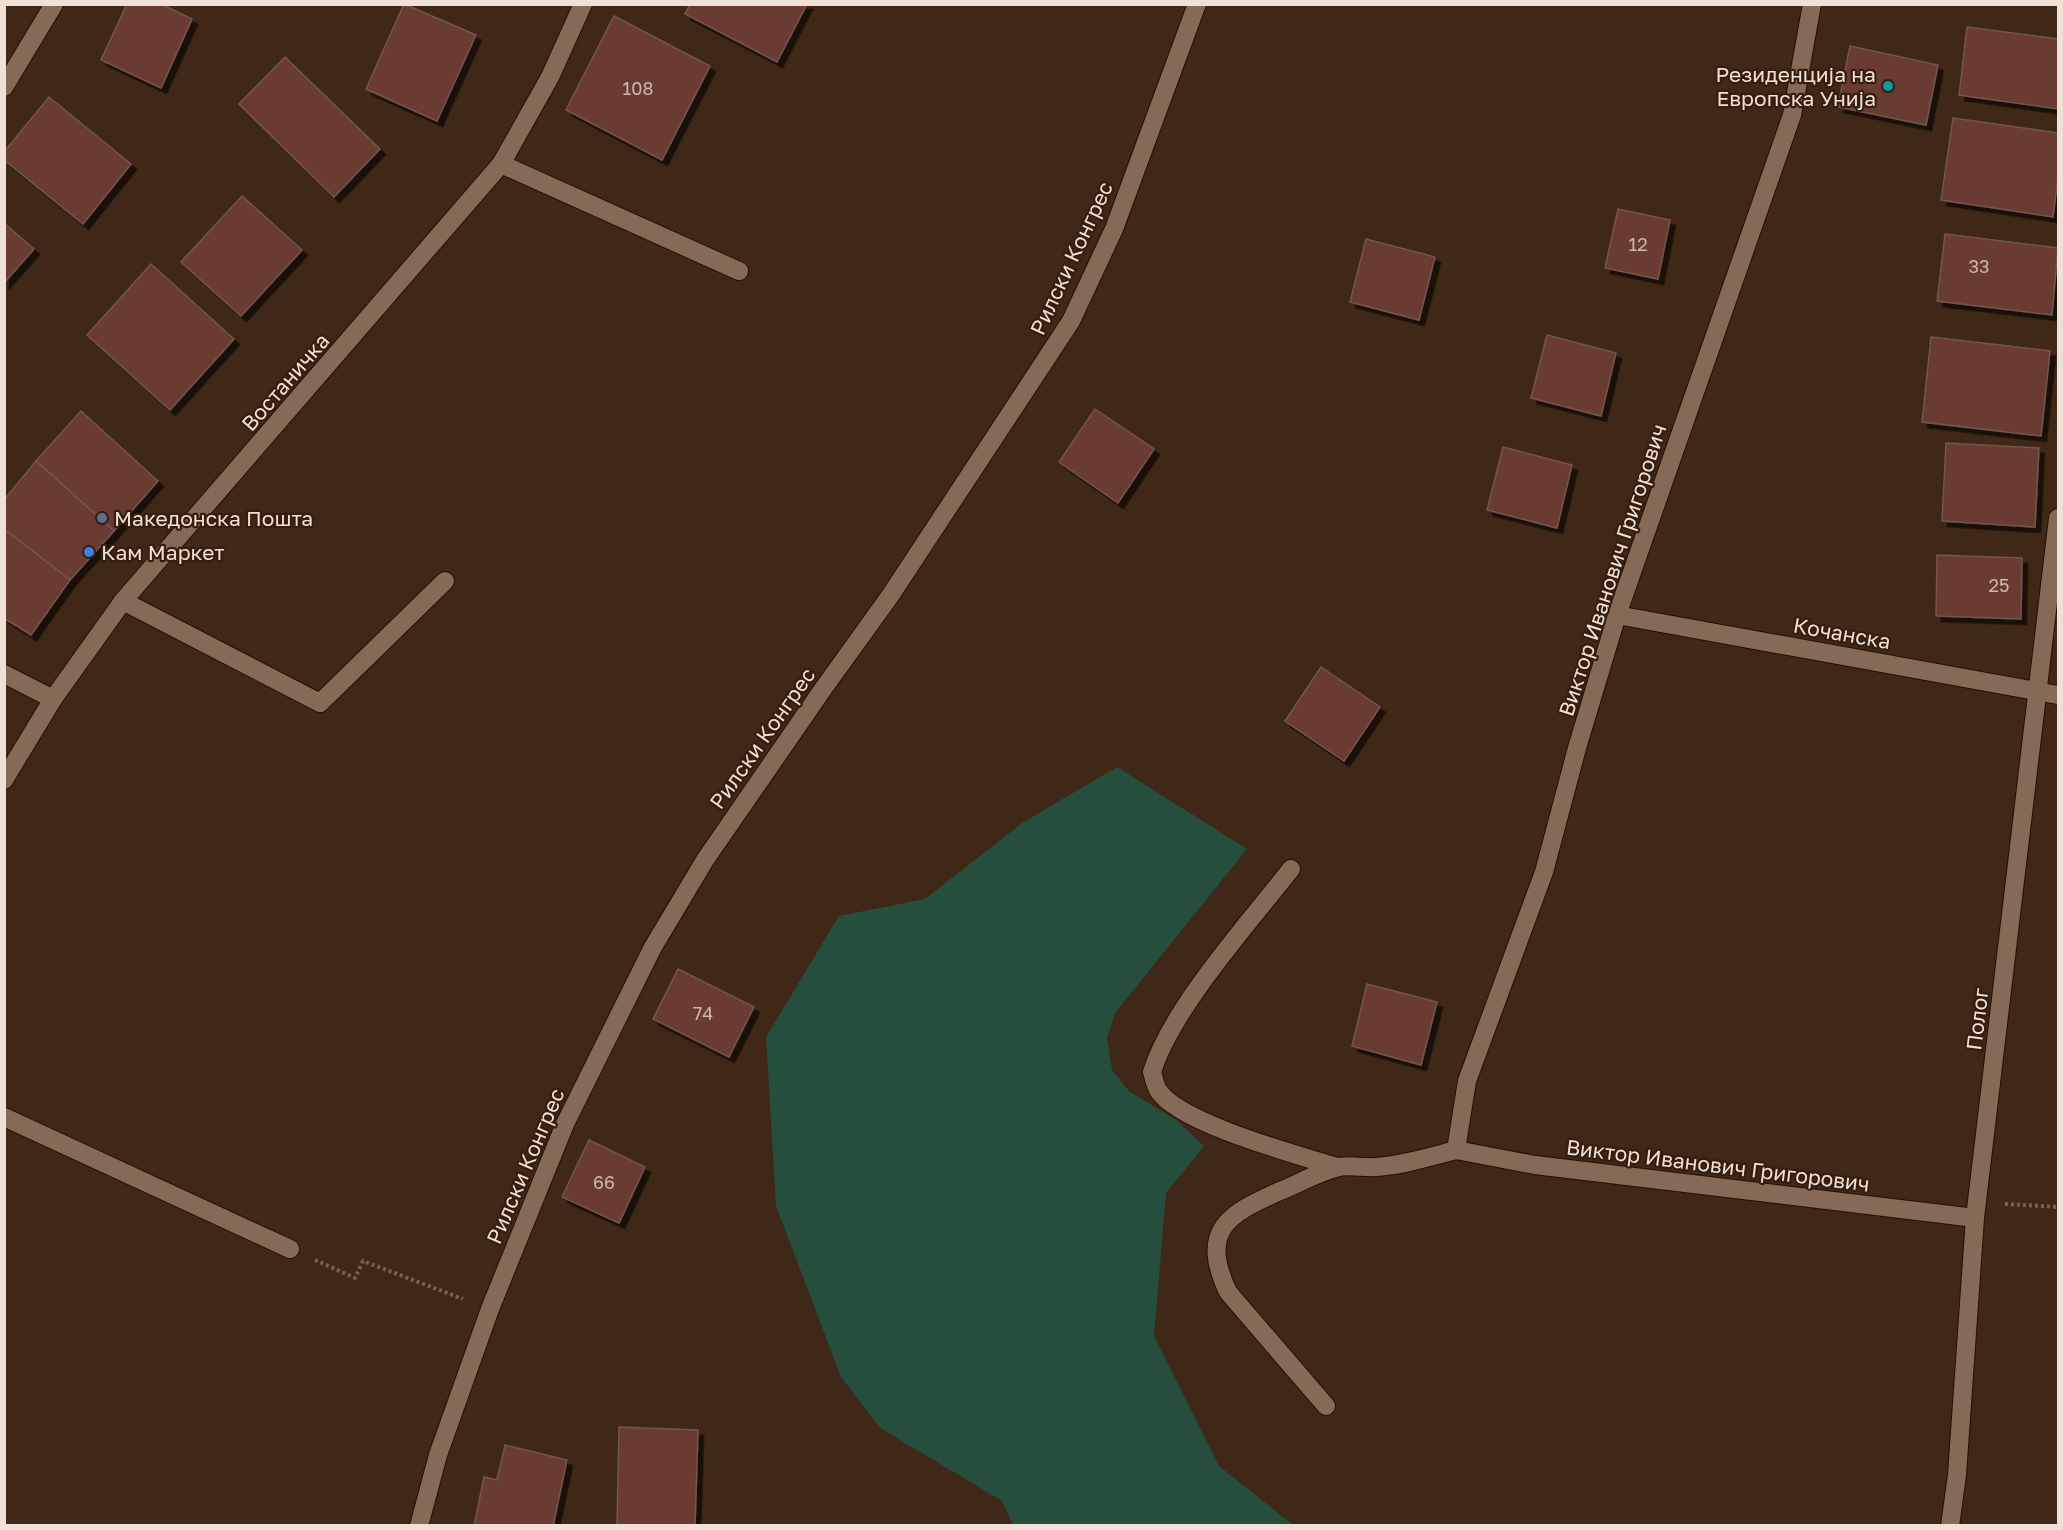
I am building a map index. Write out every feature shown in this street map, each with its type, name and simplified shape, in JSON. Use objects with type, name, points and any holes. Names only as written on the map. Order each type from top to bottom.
[{"type":"street","points":[[4,87],[54,4]]},
{"type":"street","name":"Востаничка","points":[[4,780],[53,699],[123,601],[501,164],[550,77],[583,4]]},
{"type":"street","name":"Рилски Конгрес","points":[[419,1526],[438,1455],[490,1309],[565,1125],[652,947],[705,860],[890,596],[1071,321],[1114,229],[1197,4]]},
{"type":"street","name":"Виктор Иванович Григорович","points":[[1456,1150],[1467,1081],[1544,872],[1577,748],[1617,615],[1792,115],[1812,4]]},
{"type":"street","points":[[501,164],[739,271]]},
{"type":"street","name":"Полог","points":[[1950,1526],[1957,1475],[1976,1210],[2058,518]]},
{"type":"street","points":[[123,601],[320,703],[445,581]]},
{"type":"street","name":"Кочанска","points":[[1617,615],[2058,695]]},
{"type":"street","points":[[4,674],[53,699]]},
{"type":"street","name":"Виктор Иванович Григорович","points":[[1291,869],[1198,989],[1163,1043],[1152,1072],[1159,1092],[1182,1108],[1228,1133],[1337,1167],[1364,1168],[1404,1165],[1456,1150],[1535,1165],[1976,1210]]},
{"type":"street","points":[[4,1117],[290,1249]]},
{"type":"street","name":"Виктор Иванович Григорович","points":[[1326,1406],[1228,1292],[1218,1271],[1216,1243],[1223,1227],[1242,1208],[1337,1167]]},
{"type":"path","points":[[1976,1210],[2058,1207]]},
{"type":"path","points":[[290,1249],[355,1278],[363,1261],[490,1309]]},
{"type":"green space","points":[[1117,767],[1247,849],[1115,1013],[1107,1038],[1112,1070],[1129,1091],[1176,1120],[1204,1146],[1166,1193],[1154,1336],[1219,1466],[1293,1525],[1013,1525],[1002,1501],[880,1428],[841,1377],[776,1206],[766,1037],[839,916],[925,899],[1022,823]]},
{"type":"building","points":[[127,4],[161,4],[192,19],[161,88],[101,60]]},
{"type":"building","points":[[404,4],[476,35],[437,121],[366,89]]},
{"type":"building","points":[[690,4],[807,4],[777,62],[685,14]]},
{"type":"building","points":[[614,16],[710,66],[662,160],[566,110]]},
{"type":"building","points":[[1967,27],[2058,39],[2058,109],[1959,95]]},
{"type":"building","name":"Резиденција на Европска Унија","points":[[1850,46],[1938,65],[1926,125],[1838,107]]},
{"type":"building","points":[[285,57],[380,149],[334,197],[239,104]]},
{"type":"building","points":[[49,97],[131,164],[83,224],[4,160],[4,152]]},
{"type":"building","points":[[1953,118],[2058,133],[2058,177],[2053,217],[1941,200]]},
{"type":"building","points":[[242,196],[302,250],[241,316],[181,262]]},
{"type":"building","points":[[1618,209],[1670,220],[1658,279],[1605,268]]},
{"type":"building","points":[[4,223],[34,249],[4,283]]},
{"type":"building","points":[[1945,234],[2058,248],[2052,315],[1937,301]]},
{"type":"building","points":[[1366,239],[1435,257],[1419,320],[1350,302]]},
{"type":"building","points":[[151,264],[234,339],[170,410],[87,335]]},
{"type":"building","points":[[1547,335],[1616,353],[1601,416],[1531,398]]},
{"type":"building","points":[[1931,337],[2050,351],[2041,436],[1922,422]]},
{"type":"building","points":[[1095,409],[1154,449],[1118,503],[1059,462]]},
{"type":"building","points":[[81,411],[158,481],[114,531],[36,461]]},
{"type":"building","points":[[1946,443],[2039,448],[2035,527],[1942,521]]},
{"type":"building","points":[[1503,447],[1572,465],[1557,528],[1487,510]]},
{"type":"building","points":[[36,461],[114,531],[70,580],[4,529],[4,500]]},
{"type":"building","points":[[4,529],[70,580],[31,635],[4,618]]},
{"type":"building","points":[[1937,555],[2022,558],[2021,619],[1936,616]]},
{"type":"building","points":[[1321,667],[1380,707],[1344,761],[1285,721]]},
{"type":"building","points":[[678,969],[754,1007],[729,1057],[653,1019]]},
{"type":"building","points":[[1367,984],[1437,1002],[1421,1065],[1352,1046]]},
{"type":"building","points":[[589,1140],[645,1167],[619,1223],[562,1197]]},
{"type":"building","points":[[619,1427],[698,1430],[695,1526],[617,1526]]},
{"type":"building","points":[[505,1445],[567,1460],[553,1526],[474,1526],[484,1477],[497,1480]]},
{"type":"place","name":"Резиденција на Европска Унија","points":[[1888,86]]},
{"type":"place","name":"Македонска Пошта","points":[[102,518]]},
{"type":"place","name":"Кам Маркет","points":[[89,552]]}]
